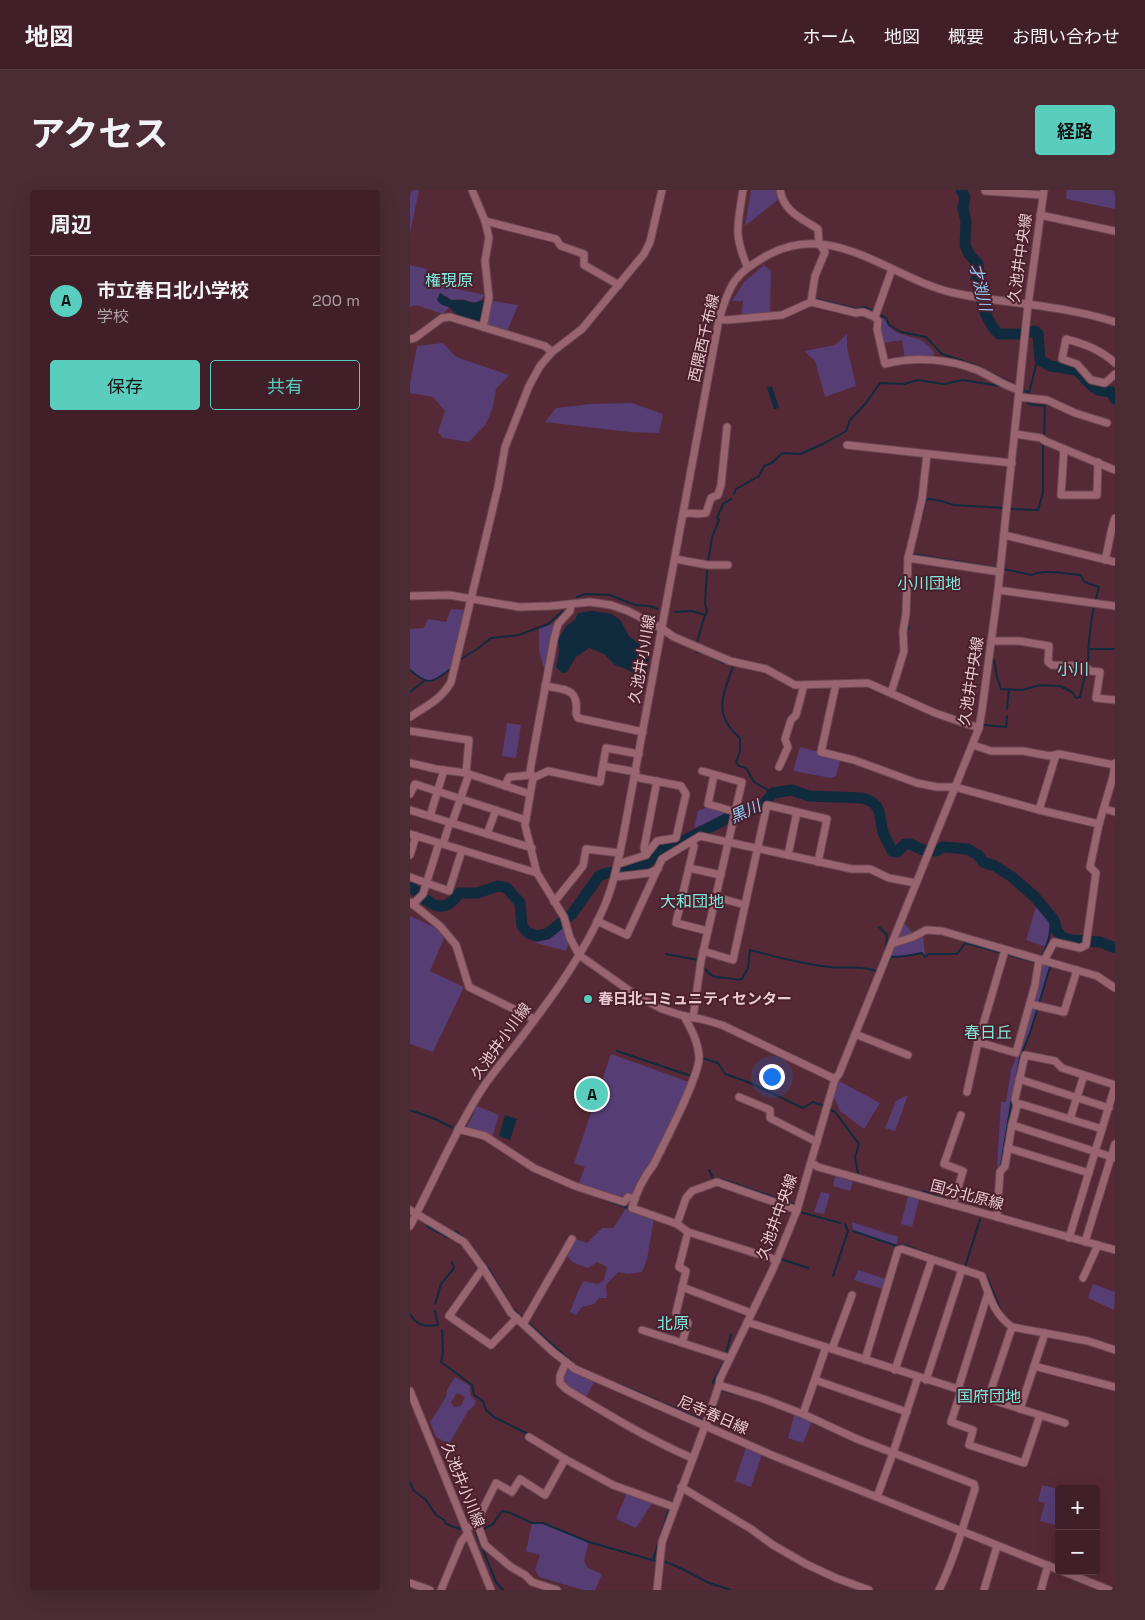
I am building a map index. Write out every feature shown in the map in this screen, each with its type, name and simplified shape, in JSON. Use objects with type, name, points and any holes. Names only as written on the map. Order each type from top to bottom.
[{"type":"street","points":[[472,190],[485,220],[488,238],[485,261],[489,298],[483,327]]},
{"type":"street","points":[[410,717],[438,699],[451,682],[472,599],[505,447],[529,386],[540,366],[552,352],[582,329],[644,254],[650,242],[662,190]]},
{"type":"street","points":[[744,190],[737,231],[740,248],[747,266]]},
{"type":"street","points":[[780,190],[781,198],[788,210],[818,229],[819,243],[825,252],[815,276],[811,302]]},
{"type":"street","points":[[985,191],[1043,193]]},
{"type":"street","name":"久池井中央線","points":[[657,1590],[662,1542],[719,1385],[726,1357],[747,1322],[777,1260],[797,1210],[812,1164],[816,1142],[836,1079],[840,1074],[894,943],[916,883],[979,728],[998,590],[1015,434],[1023,396],[1025,333],[1043,193]]},
{"type":"street","points":[[1040,216],[1115,231]]},
{"type":"street","points":[[485,220],[556,239],[561,246],[584,254],[584,265],[619,285]]},
{"type":"street","name":"西隈西千布線","points":[[683,514],[726,295],[747,266],[783,247],[814,242],[845,248],[952,292],[1066,311],[1115,322]]},
{"type":"street","points":[[892,268],[876,314],[878,321],[877,329],[885,364],[895,361],[935,360],[950,362],[977,370],[1023,396],[1047,400],[1075,413],[1107,423]]},
{"type":"street","points":[[720,318],[727,320],[782,315],[811,302],[856,313],[876,314]]},
{"type":"street","points":[[410,339],[415,338],[442,318],[450,317],[545,346],[552,352]]},
{"type":"street","points":[[1115,364],[1106,355],[1089,345],[1066,339],[1062,359],[1077,364],[1091,380],[1105,383],[1115,374]]},
{"type":"street","points":[[683,514],[690,512],[699,515],[706,513],[712,498],[718,495],[721,485],[727,427]]},
{"type":"street","points":[[1015,434],[1043,440],[1115,470]]},
{"type":"street","points":[[847,445],[1012,463]]},
{"type":"street","points":[[1064,449],[1061,495],[1097,495],[1098,462]]},
{"type":"street","points":[[891,693],[904,651],[903,632],[910,558],[922,499],[927,454]]},
{"type":"street","name":"久池井小川線","points":[[410,1226],[414,1212],[458,1129],[494,1072],[579,955],[597,921],[616,871],[620,853],[683,514]]},
{"type":"street","points":[[1106,560],[1111,529],[1115,518]]},
{"type":"street","points":[[1004,535],[1115,562]]},
{"type":"street","points":[[910,558],[1000,569]]},
{"type":"street","points":[[675,559],[708,566],[728,565]]},
{"type":"street","points":[[998,590],[1115,606]]},
{"type":"street","points":[[410,596],[450,595],[519,607],[590,602],[611,605],[628,611],[662,628],[674,637],[730,661],[766,669],[796,685],[868,683],[935,713],[979,728]]},
{"type":"street","points":[[571,604],[570,611],[558,624],[545,686],[530,771],[532,776],[525,825],[537,873],[565,920],[570,938],[579,955],[638,996],[662,1009],[722,1025],[836,1079]]},
{"type":"street","points":[[991,641],[1019,641],[1049,646],[1048,662],[1052,665],[1088,668],[1100,672],[1096,698],[1115,700]]},
{"type":"street","points":[[836,684],[820,752],[854,760],[917,783],[937,787],[955,787],[1099,824]]},
{"type":"street","points":[[545,686],[565,690],[573,694],[577,701],[576,714],[578,718],[643,732]]},
{"type":"street","points":[[779,767],[788,747],[785,739],[792,720],[796,715],[804,686]]},
{"type":"street","points":[[410,731],[469,740],[468,774],[461,799],[441,843],[426,883],[416,900],[456,945],[469,987],[534,1019]]},
{"type":"street","points":[[973,745],[991,751],[1023,751],[1050,756],[1059,754],[1115,764],[1090,867],[1096,873],[1086,942],[1080,948],[1054,942],[1042,960],[1016,1053],[978,1042]]},
{"type":"street","points":[[505,786],[509,777],[532,776],[548,771],[600,782],[606,748],[639,754]]},
{"type":"street","points":[[1039,810],[1056,755]]},
{"type":"street","points":[[410,762],[468,774],[530,794]]},
{"type":"street","points":[[602,766],[681,786],[686,794],[676,838],[657,841],[646,855],[616,871]]},
{"type":"street","points":[[430,816],[444,770]]},
{"type":"street","points":[[693,1018],[703,951],[742,782],[702,772]]},
{"type":"street","points":[[714,775],[708,804],[735,811]]},
{"type":"street","points":[[646,855],[644,848],[657,781]]},
{"type":"street","points":[[410,794],[415,784],[526,820]]},
{"type":"street","points":[[703,951],[733,960],[767,805],[827,818],[818,862]]},
{"type":"street","points":[[1104,809],[1115,812]]},
{"type":"street","points":[[410,810],[532,848]]},
{"type":"street","points":[[488,834],[496,810]]},
{"type":"street","points":[[788,855],[798,812]]},
{"type":"street","points":[[410,855],[413,835],[537,873]]},
{"type":"street","points":[[597,921],[627,935],[662,859],[700,836],[852,869],[870,869],[888,878],[916,883]]},
{"type":"street","points":[[692,841],[694,846],[676,923],[708,931]]},
{"type":"street","points":[[554,902],[583,866],[586,849],[620,853]]},
{"type":"street","points":[[410,877],[449,890],[462,850]]},
{"type":"street","points":[[689,868],[721,875]]},
{"type":"street","points":[[616,871],[649,872],[658,869]]},
{"type":"street","points":[[716,897],[745,905]]},
{"type":"street","points":[[894,943],[914,937],[926,930],[942,932],[1097,976],[1115,988]]},
{"type":"street","points":[[967,1092],[978,1042],[1005,950]]},
{"type":"street","points":[[1030,1004],[1064,1012],[1076,970]]},
{"type":"street","points":[[684,1016],[696,1039],[699,1063],[693,1080],[632,1208],[676,1224],[688,1232],[777,1260]]},
{"type":"street","points":[[855,1034],[908,1055]]},
{"type":"street","points":[[997,1217],[1000,1172],[1005,1166],[1017,1106],[1015,1099],[1025,1055],[1055,1061],[1062,1068],[1115,1085],[1069,1238]]},
{"type":"street","points":[[1070,1119],[1084,1075]]},
{"type":"street","points":[[1020,1079],[1108,1108]]},
{"type":"street","points":[[739,1097],[770,1110],[770,1118],[816,1142]]},
{"type":"street","points":[[1017,1106],[1021,1104],[1102,1129]]},
{"type":"street","points":[[953,1205],[963,1171],[944,1164],[961,1115]]},
{"type":"street","points":[[1012,1125],[1113,1158]]},
{"type":"street","points":[[458,1129],[485,1136],[534,1168],[575,1186],[624,1202],[628,1197],[635,1199]]},
{"type":"street","points":[[1085,1242],[1113,1158],[1115,1144]]},
{"type":"street","points":[[1008,1148],[1089,1173]]},
{"type":"street","name":"国分北原線","points":[[812,1164],[827,1170],[1115,1250]]},
{"type":"street","points":[[676,1224],[686,1198],[692,1190],[717,1182],[797,1210]]},
{"type":"street","name":"尼寺春日線","points":[[414,1212],[464,1242],[511,1313],[525,1322],[566,1362],[588,1376],[774,1456],[1055,1568]]},
{"type":"street","points":[[682,1343],[688,1323],[686,1320],[678,1317],[676,1313],[686,1271],[679,1266],[688,1232]]},
{"type":"street","points":[[525,1322],[572,1239]]},
{"type":"street","points":[[1083,1278],[1098,1245]]},
{"type":"street","points":[[865,1360],[898,1250],[902,1249],[982,1276],[995,1309],[1002,1320],[1012,1327],[1088,1341],[1115,1350]]},
{"type":"street","points":[[896,1370],[932,1259]]},
{"type":"street","points":[[483,1268],[449,1316],[492,1345],[517,1318]]},
{"type":"street","points":[[926,1380],[962,1269]]},
{"type":"street","points":[[682,1287],[751,1313]]},
{"type":"street","points":[[988,1293],[951,1422],[973,1430],[969,1445],[1024,1463],[1040,1415]]},
{"type":"street","points":[[803,1414],[815,1380],[852,1295]]},
{"type":"street","points":[[747,1322],[1066,1423]]},
{"type":"street","points":[[988,1399],[1012,1327]]},
{"type":"street","points":[[642,1330],[726,1357]]},
{"type":"street","points":[[1020,1409],[1045,1333]]},
{"type":"street","points":[[566,1362],[560,1376],[560,1383],[566,1389],[613,1418],[692,1458]]},
{"type":"street","points":[[1034,1366],[1115,1387]]},
{"type":"street","points":[[877,1497],[918,1377]]},
{"type":"street","points":[[815,1380],[907,1412]]},
{"type":"street","points":[[719,1385],[803,1414],[892,1455],[974,1484],[976,1489],[950,1566],[939,1590]]},
{"type":"street","name":"久池井小川線","points":[[410,1391],[491,1590]]},
{"type":"street","points":[[529,1436],[613,1485],[674,1507]]},
{"type":"street","points":[[557,1590],[532,1582],[525,1575],[510,1567],[485,1545],[478,1528],[496,1482],[512,1492],[520,1479],[545,1495],[566,1459]]},
{"type":"street","points":[[681,1487],[751,1529],[773,1546],[836,1578],[869,1590]]},
{"type":"street","points":[[441,1590],[467,1530],[478,1528]]},
{"type":"street","points":[[984,1590],[997,1546]]},
{"type":"street","points":[[1041,1590],[1048,1565]]},
{"type":"street","points":[[1072,1575],[1109,1590]]},
{"type":"street","points":[[410,1583],[430,1590]]},
{"type":"shaded area","points":[[410,190],[419,190],[410,233]]},
{"type":"shaded area","points":[[751,190],[777,190],[779,199],[745,226]]},
{"type":"shaded area","points":[[1067,190],[1115,190],[1115,209],[1066,199]]},
{"type":"shaded area","points":[[410,265],[427,269],[425,282],[485,295],[480,301],[476,302],[451,300],[446,296],[442,305],[449,307],[443,314],[416,305],[410,307]]},
{"type":"shaded area","points":[[764,265],[771,271],[770,316],[741,319],[743,301],[732,301],[744,282]]},
{"type":"shaded area","points":[[493,301],[518,305],[507,332],[486,325]]},
{"type":"shaded area","points":[[878,317],[885,319],[895,331],[918,339],[929,346],[934,352],[933,359],[905,359],[902,340],[882,343]]},
{"type":"shaded area","points":[[847,334],[847,347],[856,386],[825,397],[815,361],[804,351],[835,345]]},
{"type":"shaded area","points":[[443,343],[456,357],[509,375],[496,389],[493,407],[486,424],[469,442],[443,438],[438,432],[445,411],[433,397],[410,393],[417,346]]},
{"type":"shaded area","points":[[632,403],[663,414],[659,433],[630,432],[545,422],[556,408],[591,404]]},
{"type":"shaded area","points":[[451,609],[465,610],[451,666],[447,672],[434,680],[422,679],[410,670],[410,629],[424,628],[428,619],[446,622]]},
{"type":"shaded area","points":[[555,623],[545,673],[539,650],[539,629]]},
{"type":"shaded area","points":[[507,723],[521,725],[516,758],[502,756]]},
{"type":"shaded area","points":[[800,747],[841,758],[836,776],[831,778],[793,771]]},
{"type":"shaded area","points":[[708,807],[728,812],[724,816],[694,828],[698,811]]},
{"type":"shaded area","points":[[1036,907],[1042,910],[1051,923],[1046,947],[1026,940]]},
{"type":"shaded area","points":[[410,916],[438,929],[444,938],[430,971],[464,987],[433,1052],[410,1044]]},
{"type":"shaded area","points":[[904,923],[917,938],[923,934],[925,957],[921,953],[891,957]]},
{"type":"shaded area","points":[[564,926],[569,943],[566,951],[536,943],[535,938],[548,938]]},
{"type":"shaded area","points":[[1042,964],[1050,967],[1031,1030],[1020,1058],[1001,1165],[997,1168],[1001,1102],[1006,1102],[1011,1070],[1018,1053]]},
{"type":"shaded area","points":[[611,1054],[689,1082],[654,1160],[634,1195],[628,1194],[621,1198],[578,1185],[585,1167],[574,1163]]},
{"type":"shaded area","points":[[839,1081],[880,1103],[864,1129],[840,1111],[834,1097]]},
{"type":"shaded area","points":[[908,1095],[895,1131],[885,1128],[896,1101]]},
{"type":"shaded area","points":[[477,1106],[499,1115],[492,1138],[466,1129]]},
{"type":"shaded area","points":[[835,1176],[853,1182],[850,1191],[833,1186]]},
{"type":"shaded area","points":[[821,1192],[830,1194],[824,1214],[814,1212]]},
{"type":"shaded area","points":[[908,1196],[919,1199],[912,1227],[901,1224]]},
{"type":"shaded area","points":[[627,1207],[654,1218],[647,1259],[642,1272],[628,1274],[618,1272],[606,1285],[607,1298],[599,1298],[594,1304],[582,1307],[576,1315],[570,1312],[584,1281],[598,1284],[604,1280],[607,1267],[597,1262],[588,1268],[574,1263],[564,1253],[572,1238],[587,1243],[602,1228],[613,1228]]},
{"type":"shaded area","points":[[852,1222],[898,1237],[896,1247],[853,1232]]},
{"type":"shaded area","points":[[858,1270],[886,1279],[883,1289],[854,1280]]},
{"type":"shaded area","points":[[1093,1284],[1115,1292],[1114,1310],[1088,1298]]},
{"type":"shaded area","points":[[566,1368],[594,1382],[585,1399],[562,1383],[562,1375]]},
{"type":"shaded area","points":[[455,1377],[470,1386],[470,1395],[476,1401],[449,1444],[436,1437],[430,1422],[446,1397],[447,1390]],"holes":[[[457,1393],[465,1397],[461,1406],[454,1407],[451,1402]]]},
{"type":"shaded area","points":[[795,1412],[812,1421],[803,1443],[788,1438]]},
{"type":"shaded area","points":[[746,1448],[762,1454],[751,1487],[735,1481]]},
{"type":"shaded area","points":[[1042,1485],[1055,1488],[1055,1525],[1040,1521],[1045,1503],[1038,1501]]},
{"type":"shaded area","points":[[627,1492],[653,1502],[636,1528],[616,1519]]},
{"type":"shaded area","points":[[532,1523],[543,1523],[589,1542],[584,1561],[588,1568],[602,1574],[595,1590],[583,1590],[539,1577],[535,1570],[540,1555],[526,1551]]},
{"type":"water","points":[[440,293],[451,300],[464,300],[474,303],[486,299],[481,323],[459,317],[449,307],[442,305],[437,300]]},
{"type":"water","points":[[772,386],[779,408],[774,409],[767,388]]},
{"type":"water","points":[[592,611],[612,614],[621,621],[629,636],[650,652],[645,685],[641,685],[636,675],[615,665],[604,654],[589,648],[576,657],[567,672],[562,673],[556,667],[559,652],[558,639],[566,626],[575,620],[578,613]]},
{"type":"water","points":[[505,1115],[517,1119],[510,1140],[499,1136]]},
{"type":"waterway","name":"才渕川","points":[[961,190],[965,197],[963,208],[966,221],[965,245],[969,254],[978,264],[979,275],[976,279],[986,315],[999,334],[1021,334]]},
{"type":"waterway","points":[[815,299],[857,309],[865,307],[886,318],[889,325],[901,332],[926,337],[942,354],[975,365],[1013,384]]},
{"type":"waterway","name":"才渕川","points":[[1030,332],[1035,331],[1038,334],[1040,360],[1050,366],[1077,370],[1092,386],[1098,390],[1111,392],[1115,399]]},
{"type":"waterway","points":[[1040,360],[1037,361],[1027,401],[1028,404],[1045,406],[1044,436]]},
{"type":"waterway","points":[[734,494],[736,489],[759,476],[764,466],[772,463],[782,453],[800,454],[846,431],[850,420],[866,403],[880,383],[904,384],[918,380],[944,384],[963,380],[1005,387]]},
{"type":"waterway","points":[[1023,390],[1028,392]]},
{"type":"waterway","points":[[1009,509],[1038,510],[1043,493],[1043,444]]},
{"type":"waterway","points":[[708,562],[712,537],[719,520],[717,518],[723,504],[731,499]]},
{"type":"waterway","points":[[921,518],[926,500],[930,499],[954,505],[1004,508]]},
{"type":"waterway","points":[[912,554],[998,568]]},
{"type":"waterway","points":[[1003,569],[1032,575],[1042,572],[1080,575],[1085,582],[1099,587],[1090,626],[1088,666]]},
{"type":"waterway","points":[[705,615],[707,612],[705,603],[707,570]]},
{"type":"waterway","points":[[908,630],[911,578]]},
{"type":"waterway","points":[[577,597],[585,594],[610,595],[635,605],[650,606],[658,609]]},
{"type":"waterway","points":[[461,659],[491,638],[519,635],[548,624],[563,611]]},
{"type":"waterway","points":[[675,612],[692,611],[705,615],[697,642]]},
{"type":"waterway","points":[[1088,649],[1115,649]]},
{"type":"waterway","points":[[696,652],[704,653]]},
{"type":"waterway","points":[[708,655],[723,663]]},
{"type":"waterway","points":[[994,660],[1001,689],[1022,690],[1040,685],[1060,686],[1072,692],[1076,698],[1080,697],[1086,670]]},
{"type":"waterway","points":[[733,666],[722,704],[726,721],[740,738],[740,752],[736,762],[739,766],[746,768],[754,782],[773,793]]},
{"type":"waterway","points":[[410,670],[421,679],[430,681],[449,670]]},
{"type":"waterway","points":[[410,692],[424,681]]},
{"type":"waterway","points":[[1007,709],[1009,689]]},
{"type":"waterway","points":[[984,725],[1006,727],[1007,716]]},
{"type":"waterway","name":"黒川","points":[[410,886],[428,902],[441,906],[453,901],[459,893],[477,893],[498,886],[507,888],[520,903],[522,926],[528,933],[537,936],[547,934],[572,914],[602,874],[646,865],[659,849],[674,846],[728,818],[762,806],[773,793],[792,790],[809,796],[862,798],[869,800],[874,803],[879,811],[883,832],[892,851],[897,852],[905,844],[910,844],[923,850],[936,851],[943,847],[968,849],[978,855],[983,862],[995,866],[1012,877],[1034,896],[1054,920],[1057,931],[1062,937],[1071,940],[1100,942],[1115,948]]},
{"type":"waterway","points":[[1043,955],[1049,938],[1051,923],[1054,920]]},
{"type":"waterway","points":[[879,927],[887,935],[886,948]]},
{"type":"waterway","points":[[886,967],[891,957],[922,953],[925,957],[929,954],[957,954],[965,943],[1002,953]]},
{"type":"waterway","points":[[702,966],[715,977],[735,980],[742,979],[748,968],[750,950],[810,964],[836,968],[864,968],[876,971]]},
{"type":"waterway","points":[[666,954],[698,960],[699,962]]},
{"type":"waterway","points":[[1006,954],[1034,962]]},
{"type":"waterway","points":[[1016,1079],[1020,1058],[1031,1030],[1050,967]]},
{"type":"waterway","points":[[617,1051],[691,1076],[695,1065]]},
{"type":"waterway","points":[[702,1058],[718,1063],[725,1074],[748,1082],[803,1108],[813,1102],[824,1106]]},
{"type":"waterway","points":[[1001,1165],[1012,1098]]},
{"type":"waterway","points":[[410,1110],[453,1128]]},
{"type":"waterway","points":[[831,1110],[835,1112],[859,1144],[855,1157],[858,1174]]},
{"type":"waterway","points":[[709,1170],[713,1178]]},
{"type":"waterway","points":[[721,1179],[794,1204]]},
{"type":"waterway","points":[[923,1191],[951,1201]]},
{"type":"waterway","points":[[599,1197],[630,1209]]},
{"type":"waterway","points":[[800,1212],[840,1223]]},
{"type":"waterway","points":[[965,1267],[980,1219]]},
{"type":"waterway","points":[[833,1276],[848,1231],[845,1224]]},
{"type":"waterway","points":[[427,1226],[447,1237]]},
{"type":"waterway","points":[[455,1231],[463,1237]]},
{"type":"waterway","points":[[853,1231],[897,1246],[904,1245],[939,1258]]},
{"type":"waterway","points":[[468,1242],[489,1269],[507,1300]]},
{"type":"waterway","points":[[781,1259],[808,1268]]},
{"type":"waterway","points":[[435,1304],[441,1284],[454,1268],[452,1262]]},
{"type":"waterway","points":[[983,1274],[986,1275],[1001,1311]]},
{"type":"waterway","points":[[511,1307],[524,1319]]},
{"type":"waterway","points":[[410,1314],[415,1321],[422,1325],[438,1325],[435,1311]]},
{"type":"waterway","points":[[527,1322],[572,1362]]},
{"type":"waterway","points":[[442,1330],[443,1352],[441,1362],[472,1385],[474,1395],[483,1401],[486,1410],[494,1417],[528,1434]]},
{"type":"waterway","points":[[716,1385],[713,1382],[724,1362],[731,1334]]},
{"type":"waterway","points":[[621,1385],[702,1420]]},
{"type":"waterway","points":[[716,1405],[721,1390],[740,1395]]},
{"type":"waterway","points":[[814,1423],[842,1435]]},
{"type":"waterway","points":[[937,1473],[965,1484]]},
{"type":"waterway","points":[[410,1482],[413,1490],[426,1500],[436,1515],[444,1520],[446,1524],[460,1529]]},
{"type":"waterway","points":[[653,1560],[669,1509],[663,1507]]},
{"type":"waterway","points":[[483,1529],[493,1524],[502,1511],[508,1512],[532,1523],[543,1523],[589,1542],[656,1561]]},
{"type":"waterway","points":[[479,1531],[476,1533],[496,1582],[503,1590]]},
{"type":"waterway","points":[[662,1561],[679,1567],[708,1582],[731,1590]]},
{"type":"place","name":"春日北コミュニティセンター","points":[[588,999]]},
{"type":"place","name":"市立春日北小学校","points":[[592,1094]]},
{"type":"district","name":"権現原","points":[[449,280]]},
{"type":"district","name":"小川団地","points":[[929,583]]},
{"type":"district","name":"小川","points":[[1073,669]]},
{"type":"district","name":"大和団地","points":[[692,901]]},
{"type":"district","name":"春日丘","points":[[988,1032]]},
{"type":"district","name":"北原","points":[[673,1323]]},
{"type":"district","name":"国府団地","points":[[989,1396]]}]
